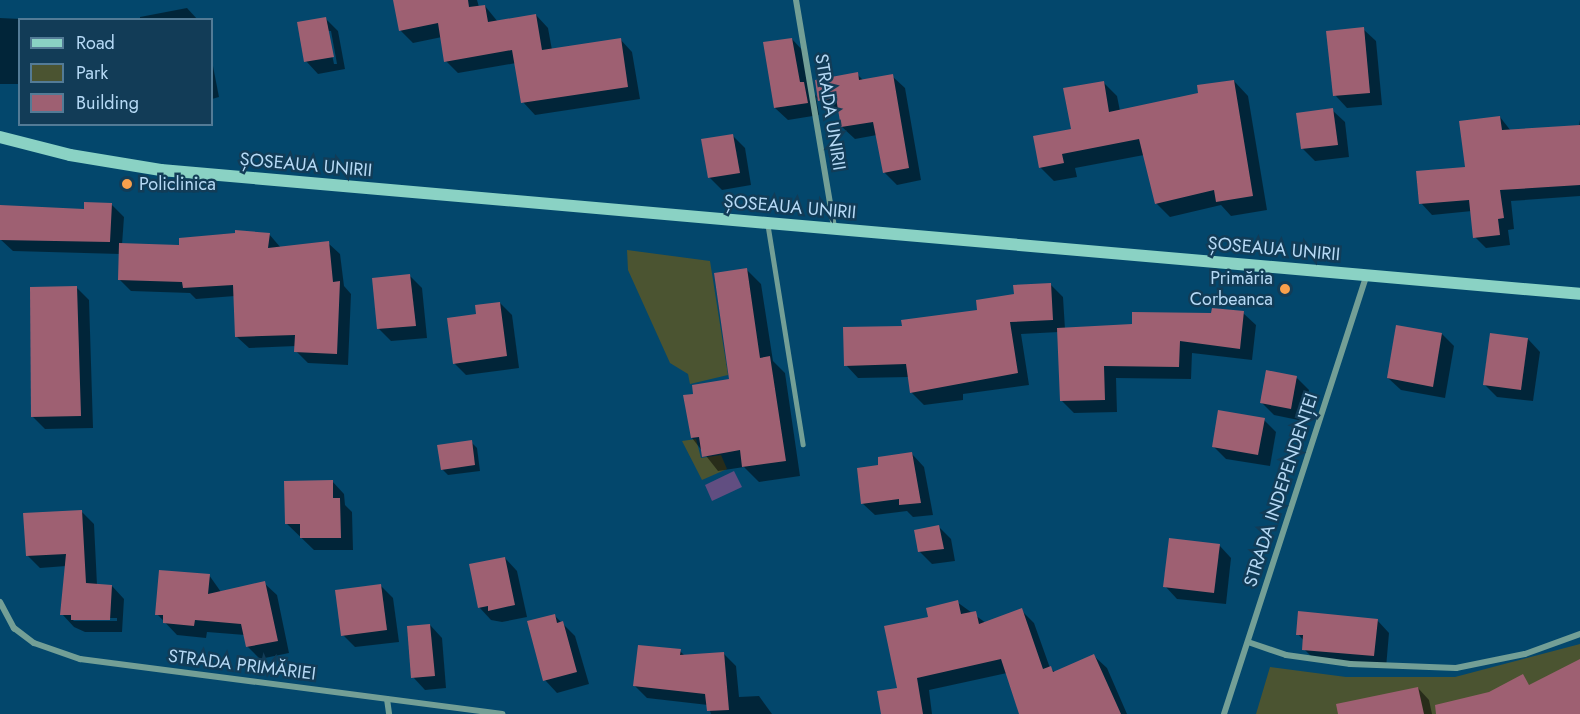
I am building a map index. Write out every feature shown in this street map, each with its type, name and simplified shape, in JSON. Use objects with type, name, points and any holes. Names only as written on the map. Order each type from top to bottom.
[{"type":"main road","name":"ȘOSEAUA UNIRII","points":[[0,137],[70,155],[161,170],[1580,294]]},
{"type":"street","name":"STRADA UNIRII","points":[[796,0],[834,228]]},
{"type":"street","name":"STRADA INDEPENDENȚEI","points":[[1224,714],[1366,276]]},
{"type":"street","name":"STRADA PRIMĂRIEI","points":[[0,602],[14,628],[34,643],[69,656],[502,714]]},
{"type":"street","points":[[1248,642],[1286,655],[1350,664],[1456,668],[1525,654],[1580,633]]},
{"type":"street","points":[[387,699],[389,714]]},
{"type":"lane","points":[[768,222],[803,444]]},
{"type":"green space","points":[[627,250],[710,261],[728,375],[690,384],[688,374],[670,363],[628,270]]},
{"type":"green space","points":[[696,439],[701,458],[721,455],[727,469],[702,480],[682,441]]},
{"type":"green space","points":[[1580,644],[1580,714],[1256,714],[1270,667],[1346,677],[1455,677]]},
{"type":"shaded area","points":[[734,471],[742,487],[712,501],[705,485]]},
{"type":"building","points":[[393,0],[468,0],[469,7],[485,5],[488,22],[536,14],[542,50],[621,38],[628,87],[521,103],[512,50],[444,62],[438,23],[399,31]]},
{"type":"building","points":[[326,17],[334,57],[304,62],[297,22]]},
{"type":"building","points":[[1364,27],[1370,93],[1333,96],[1326,31]]},
{"type":"building","points":[[792,38],[800,82],[804,82],[808,103],[774,108],[763,42]]},
{"type":"building","points":[[858,72],[859,80],[893,74],[909,168],[883,173],[873,122],[841,127],[836,98],[818,101],[815,80]]},
{"type":"building","points":[[1234,80],[1253,196],[1216,202],[1214,190],[1155,204],[1139,139],[1062,154],[1064,163],[1039,168],[1033,136],[1071,129],[1063,88],[1104,81],[1109,112],[1198,93],[1197,85]]},
{"type":"building","points":[[1333,108],[1338,145],[1301,149],[1296,113]]},
{"type":"building","points":[[1500,116],[1502,130],[1580,125],[1580,185],[1500,190],[1504,218],[1498,219],[1500,235],[1473,238],[1469,200],[1419,204],[1416,171],[1465,167],[1459,121]]},
{"type":"building","points":[[733,134],[740,173],[708,178],[701,139]]},
{"type":"building","points":[[84,202],[112,203],[110,242],[0,240],[0,205],[84,209]]},
{"type":"building","points":[[235,230],[270,233],[268,248],[329,241],[333,282],[340,281],[337,354],[294,352],[295,335],[235,337],[233,285],[183,288],[182,282],[118,280],[119,243],[179,245],[179,238],[235,233]]},
{"type":"building","points":[[747,268],[760,358],[770,356],[786,461],[742,467],[740,450],[702,457],[699,437],[691,438],[683,395],[693,394],[692,385],[729,379],[714,273]]},
{"type":"building","points":[[410,274],[416,326],[377,329],[372,278]]},
{"type":"building","points":[[1051,283],[1053,320],[1010,322],[1018,373],[910,393],[906,364],[844,366],[843,327],[902,326],[901,320],[977,310],[976,300],[1014,294],[1013,285]]},
{"type":"building","points":[[77,286],[81,416],[31,417],[30,287]]},
{"type":"building","points":[[500,302],[507,356],[453,364],[447,318],[476,314],[475,305]]},
{"type":"building","points":[[1212,308],[1244,311],[1240,349],[1180,341],[1179,367],[1104,366],[1105,400],[1060,401],[1057,328],[1132,324],[1132,312],[1211,313]]},
{"type":"building","points":[[1396,325],[1442,333],[1433,387],[1387,378]]},
{"type":"building","points":[[1490,333],[1528,338],[1521,390],[1483,385]]},
{"type":"building","points":[[1266,370],[1297,376],[1291,409],[1260,403]]},
{"type":"building","points":[[1218,410],[1265,418],[1258,455],[1212,447]]},
{"type":"building","points":[[472,440],[475,465],[441,470],[437,445]]},
{"type":"building","points":[[912,452],[921,503],[899,505],[899,499],[861,504],[857,468],[878,465],[878,457]]},
{"type":"building","points":[[333,480],[333,498],[340,498],[341,538],[300,538],[300,524],[285,524],[284,481]]},
{"type":"building","points":[[82,510],[86,583],[112,585],[110,620],[71,620],[71,615],[60,615],[66,554],[26,556],[23,513]]},
{"type":"building","points":[[939,525],[944,549],[918,552],[914,530]]},
{"type":"building","points":[[1169,538],[1220,544],[1214,593],[1163,587]]},
{"type":"building","points":[[505,557],[515,605],[488,611],[488,606],[478,608],[469,564]]},
{"type":"building","points":[[159,570],[210,574],[208,594],[265,581],[278,641],[246,647],[241,624],[195,620],[194,626],[163,623],[163,615],[155,615]]},
{"type":"building","points":[[381,584],[387,630],[341,636],[335,590]]},
{"type":"building","points":[[958,600],[961,614],[976,611],[979,624],[1022,608],[1043,669],[1051,666],[1053,672],[1094,654],[1121,714],[1019,714],[1001,659],[917,678],[923,714],[881,714],[877,691],[897,688],[884,626],[928,617],[926,608]]},
{"type":"building","points":[[1298,611],[1378,619],[1374,656],[1302,650],[1303,635],[1296,635]]},
{"type":"building","points":[[555,614],[557,623],[563,621],[577,672],[543,681],[527,621]]},
{"type":"building","points":[[430,624],[435,676],[411,678],[407,626]]},
{"type":"building","points":[[638,645],[681,649],[680,655],[724,652],[729,710],[707,711],[705,694],[633,686]]},
{"type":"building","points":[[1580,659],[1580,714],[1436,714],[1435,705],[1489,692],[1523,674],[1529,685]]},
{"type":"building","points":[[1418,687],[1424,714],[1338,714],[1336,704]]},
{"type":"place","name":"Policlinica","points":[[127,184]]},
{"type":"place","name":"Primăria Corbeanca","points":[[1285,289]]}]
